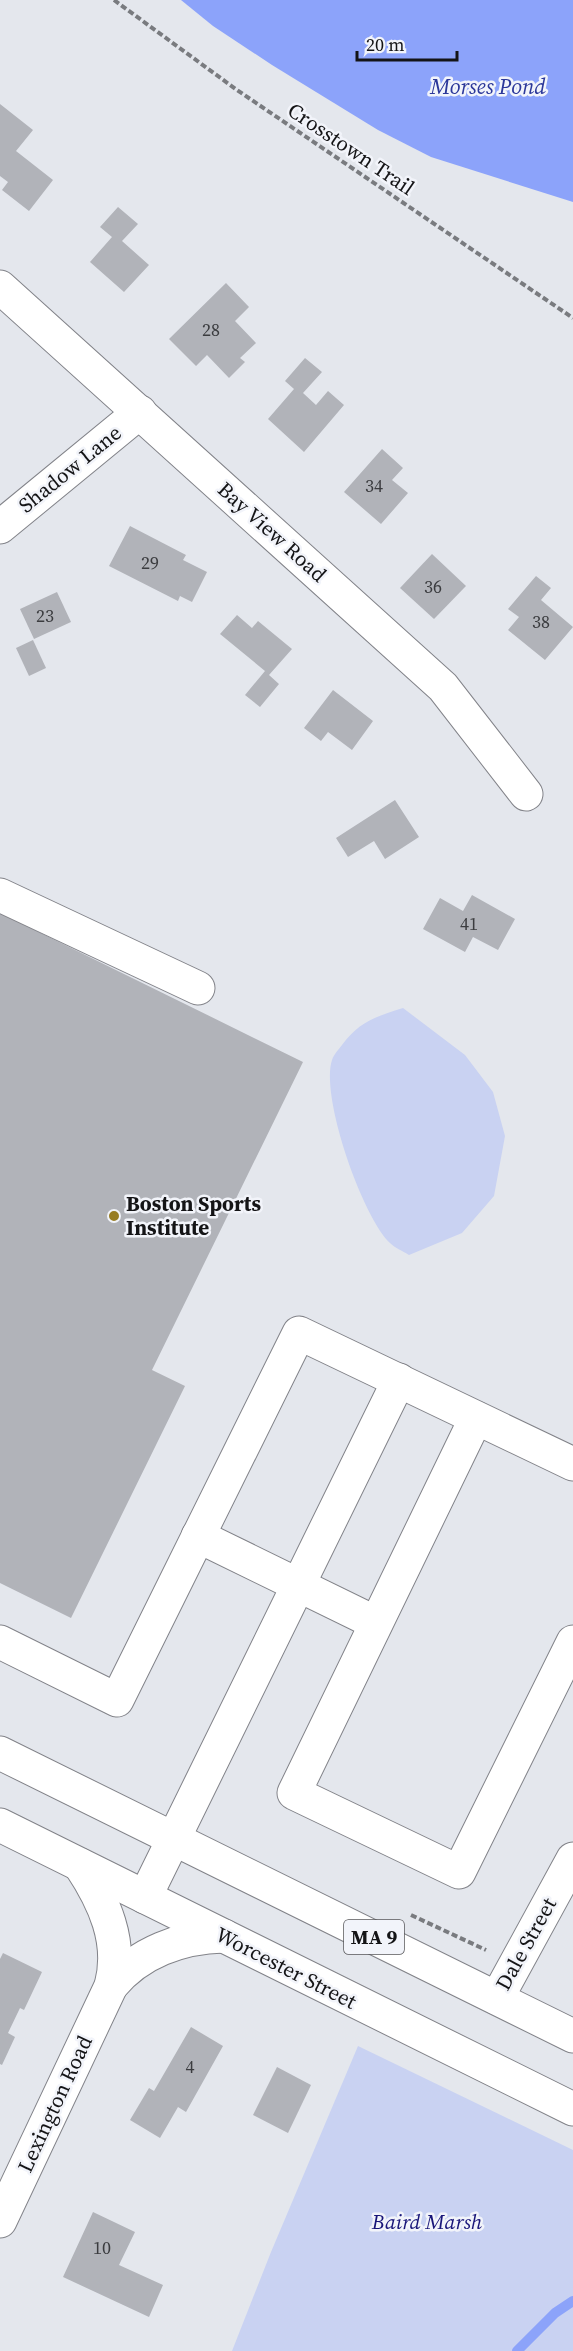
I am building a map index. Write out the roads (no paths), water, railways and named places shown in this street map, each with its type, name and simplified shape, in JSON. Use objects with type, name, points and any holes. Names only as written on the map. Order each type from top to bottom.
[{"type":"main road","name":"Bay View Road","points":[[0,287],[443,687],[526,794]]},
{"type":"main road","name":"Shadow Lane","points":[[0,527],[140,412]]},
{"type":"main road","points":[[0,895],[198,988]]},
{"type":"main road","points":[[0,1642],[117,1700],[299,1332],[573,1464]]},
{"type":"main road","points":[[145,1897],[399,1380]]},
{"type":"main road","points":[[476,1418],[294,1793],[459,1872],[573,1642]]},
{"type":"main road","points":[[198,1536],[376,1623]]},
{"type":"main road","name":"MA 9","points":[[0,1753],[573,2036]]},
{"type":"main road","name":"Worcester Street","points":[[0,1826],[573,2109]]},
{"type":"main road","name":"Dale Street","points":[[497,1998],[573,1859]]},
{"type":"main road","name":"Lexington Road","points":[[0,2221],[111,1986],[115,1965],[112,1930],[102,1903],[80,1865]]},
{"type":"main road","name":"Lexington Road","points":[[111,1986],[132,1965],[156,1952],[185,1941],[224,1936]]},
{"type":"water","name":"Morses Pond","points":[[181,0],[573,0],[573,202],[431,157],[378,130],[272,65],[213,26]]},
{"type":"waterway","points":[[517,2351],[555,2313],[573,2301]]},
{"type":"place","name":"Boston Sports Institute","points":[[114,1216]]},
{"type":"park label","name":"Baird Marsh","points":[[427,2222]]}]
